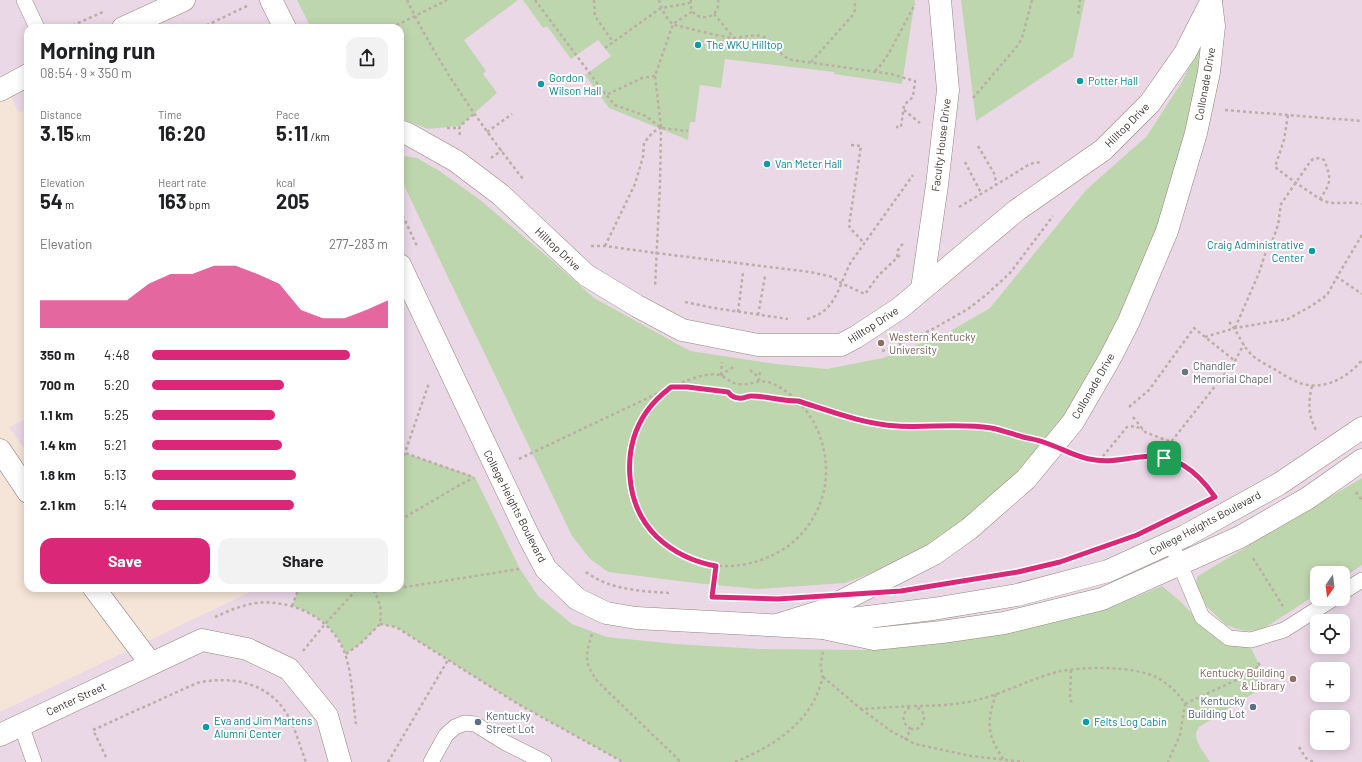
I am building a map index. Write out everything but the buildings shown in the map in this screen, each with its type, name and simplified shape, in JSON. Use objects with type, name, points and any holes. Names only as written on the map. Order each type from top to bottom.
[{"type":"street","points":[[132,24],[184,0]]},
{"type":"street","points":[[271,0],[283,24]]},
{"type":"street","name":"Faculty House Drive","points":[[922,289],[948,90],[940,0]]},
{"type":"street","name":"Hilltop Drive","points":[[404,132],[456,161],[479,178],[501,196],[586,275],[637,306],[682,330],[758,345],[841,346],[900,308],[1017,210],[1103,150],[1150,103],[1186,53],[1211,1]]},
{"type":"street","name":"Collonade Drive","points":[[774,626],[822,610],[934,554],[969,529],[1026,479],[1073,422],[1129,322],[1167,231],[1196,133],[1208,72],[1214,26],[1211,1]]},
{"type":"street","points":[[0,90],[24,77]]},
{"type":"street","name":"College Heights Boulevard","points":[[404,273],[529,537],[546,568],[577,599],[606,613],[636,618],[822,628],[874,640],[942,632],[1004,622],[1102,599],[1240,537],[1308,498],[1362,460]]},
{"type":"street","name":"College Heights Boulevard","points":[[822,628],[843,620],[1017,595],[1108,571],[1171,543],[1279,484],[1362,428]]},
{"type":"street","points":[[0,450],[24,486]]},
{"type":"street","points":[[97,592],[151,664]]},
{"type":"street","name":"Center Street","points":[[0,735],[202,640],[247,649],[289,669],[326,716],[340,762]]},
{"type":"lane","points":[[24,0],[35,24]]},
{"type":"lane","points":[[1171,543],[1202,617],[1229,638],[1251,640],[1284,630],[1322,606]]},
{"type":"lane","points":[[1350,588],[1362,580]]},
{"type":"lane","points":[[431,762],[446,735],[455,727],[465,723],[475,724],[504,742],[544,762]]},
{"type":"lane","points":[[21,725],[34,762]]},
{"type":"path","points":[[407,0],[444,68],[487,132],[524,182]]},
{"type":"path","points":[[399,24],[447,0]]},
{"type":"path","points":[[535,0],[615,105],[646,116],[661,128],[688,131]]},
{"type":"path","points":[[594,0],[595,16],[613,42]]},
{"type":"path","points":[[659,0],[661,8],[673,24],[735,38],[750,35],[762,37],[774,44],[784,58],[874,71],[915,81],[913,97],[904,104],[901,127],[896,127]]},
{"type":"path","points":[[605,48],[661,8],[691,1],[693,11],[696,15],[706,18],[714,14],[718,8],[718,0]]},
{"type":"path","points":[[811,62],[852,16],[855,10],[855,0]]},
{"type":"path","points":[[874,71],[880,66],[888,53],[912,12],[917,0]]},
{"type":"path","points":[[970,101],[1019,44],[1023,35],[1032,0]]},
{"type":"path","points":[[1078,14],[1080,0]]},
{"type":"path","points":[[210,24],[248,6]]},
{"type":"path","points":[[76,24],[108,9]]},
{"type":"path","points":[[655,292],[661,128],[655,76],[673,24],[693,11]]},
{"type":"path","points":[[714,14],[735,38]]},
{"type":"path","points":[[606,95],[642,78],[655,76]]},
{"type":"path","points":[[1218,109],[1362,121]]},
{"type":"path","points":[[487,132],[512,114]]},
{"type":"path","points":[[1288,115],[1284,140],[1275,167],[1320,199],[1332,204],[1344,202],[1362,204]]},
{"type":"path","points":[[605,246],[634,184],[643,157],[644,143],[653,132],[661,128]]},
{"type":"path","points":[[851,145],[861,146],[849,225],[864,243]]},
{"type":"path","points":[[978,146],[995,175],[996,185]]},
{"type":"path","points":[[961,157],[981,193]]},
{"type":"path","points":[[1235,328],[1259,273],[1267,248],[1275,236],[1281,204],[1313,159],[1317,157],[1323,159],[1326,163],[1330,182],[1320,199]]},
{"type":"path","points":[[931,225],[1028,165],[1036,162],[1044,163]]},
{"type":"path","points":[[802,319],[808,319],[824,311],[831,304],[838,294],[851,262],[913,174]]},
{"type":"path","points":[[404,219],[417,248]]},
{"type":"path","points":[[1205,337],[1235,328],[1288,319],[1313,306],[1327,295],[1362,235]]},
{"type":"path","points":[[1275,236],[1283,244]]},
{"type":"path","points":[[1272,242],[1276,241],[1283,244],[1290,244]]},
{"type":"path","points":[[584,246],[605,246],[810,272],[827,275],[841,284],[865,294],[878,276],[902,252]]},
{"type":"path","points":[[738,312],[743,273]]},
{"type":"path","points":[[758,315],[765,276]]},
{"type":"path","points":[[1337,277],[1362,294]]},
{"type":"path","points":[[685,302],[738,312],[788,319]]},
{"type":"path","points":[[1229,322],[1235,328],[1249,352],[1292,380],[1312,386],[1327,384],[1341,378],[1357,366],[1362,360]]},
{"type":"path","points":[[1129,407],[1149,390],[1194,328],[1235,361]]},
{"type":"path","points":[[1164,458],[1171,442],[1235,361],[1244,344]]},
{"type":"path","points":[[721,376],[730,369],[739,366]]},
{"type":"path","points":[[748,368],[753,371],[759,381]]},
{"type":"path","points":[[519,459],[671,387],[698,377],[708,375],[721,376],[736,384],[748,385],[759,381],[777,385],[798,401],[808,413],[817,428],[826,460],[824,491],[811,522],[789,546],[761,562],[745,566],[732,567],[700,563],[684,557],[669,547],[656,536],[643,518],[632,492],[630,458],[633,440],[638,426],[647,411],[658,398],[671,387],[687,387],[728,392],[738,398],[750,396],[798,401],[857,419],[887,425],[922,427],[960,425],[991,428],[1038,440],[1078,456],[1099,461],[1121,460],[1142,456],[1164,458],[1179,462],[1188,467],[1206,484],[1215,497]]},
{"type":"path","points":[[404,456],[429,382]]},
{"type":"path","points":[[1312,386],[1309,414],[1318,434]]},
{"type":"path","points":[[1133,417],[1145,432]]},
{"type":"path","points":[[1099,461],[1127,428],[1135,426],[1145,432],[1171,442]]},
{"type":"path","points":[[516,452],[522,466]]},
{"type":"path","points":[[404,518],[475,477],[405,453]]},
{"type":"path","points":[[1250,554],[1284,607]]},
{"type":"path","points":[[716,566],[712,597],[719,597]]},
{"type":"path","points":[[404,587],[520,568]]},
{"type":"path","points":[[581,568],[590,575],[617,587],[631,590],[675,594]]},
{"type":"path","points":[[292,606],[297,592]]},
{"type":"path","points":[[324,624],[354,592]]},
{"type":"path","points":[[346,654],[360,644],[380,624],[382,611],[374,592]]},
{"type":"path","points":[[380,624],[396,626],[518,704],[623,762]]},
{"type":"path","points":[[592,633],[586,651],[586,661],[591,672],[598,682],[681,762]]},
{"type":"path","points":[[735,762],[769,746],[787,733],[801,720],[818,695],[823,677],[820,666],[824,649]]},
{"type":"path","points":[[388,762],[448,660]]},
{"type":"path","points":[[861,709],[962,703],[996,694],[1041,677],[1071,670],[1104,668],[1137,671],[1157,678],[1176,692],[1185,704],[1180,735],[1168,762]]},
{"type":"path","points":[[1071,670],[1070,698],[1072,704]]},
{"type":"path","points":[[1185,704],[1236,680],[1250,671],[1262,688]]},
{"type":"path","points":[[823,677],[884,727],[905,740],[932,749],[1024,762]]},
{"type":"path","points":[[106,757],[93,730],[197,683],[212,680],[232,680],[251,685],[270,694],[279,702],[288,716],[306,762]]},
{"type":"path","points":[[996,694],[992,706],[989,729],[992,739],[1004,760]]},
{"type":"path","points":[[905,740],[911,729],[919,727],[924,723],[925,719],[921,710],[913,706]]},
{"type":"path","points":[[911,729],[906,725],[903,718],[904,713],[913,706]]},
{"type":"path","points":[[1299,747],[1306,758],[1312,762]]},
{"type":"shaded area","name":"Western Kentucky University","points":[[0,0],[1362,0],[1362,762],[0,762],[0,712],[250,592],[404,592],[404,24],[24,24],[24,111],[19,113],[0,74]]},
{"type":"shaded area","points":[[24,420],[24,449],[9,427]]},
{"type":"green space","points":[[297,0],[518,0],[464,40],[486,71],[483,74],[497,93],[460,126],[428,129],[404,120],[404,24],[309,24]]},
{"type":"green space","points":[[523,0],[915,0],[902,84],[834,74],[834,72],[725,59],[721,88],[700,85],[695,122],[690,122],[688,140],[609,108],[585,75],[611,56],[598,40],[571,59],[547,26],[543,28]]},
{"type":"green space","points":[[961,0],[1085,0],[1073,57],[976,121]]},
{"type":"green space","points":[[1208,27],[1188,133],[1150,254],[1077,401],[1017,479],[934,549],[845,583],[758,589],[608,572],[590,559],[572,536],[404,185],[404,156],[417,158],[438,170],[479,199],[594,298],[690,351],[776,364],[827,369],[883,358],[947,333],[990,308],[1086,190],[1147,136],[1183,80]]},
{"type":"green space","points":[[404,453],[475,477],[520,569],[538,596],[572,624],[607,637],[675,644],[760,649],[864,650],[915,646],[1020,630],[1065,620],[1105,610],[1162,586],[1180,601],[1202,624],[1250,646],[1260,666],[1250,671],[1262,688],[1199,727],[1196,736],[1197,740],[1210,762],[623,762],[518,704],[396,627],[380,624],[360,644],[346,654],[336,636],[325,623],[318,618],[292,606],[297,592],[404,592]]},
{"type":"green space","points":[[1362,478],[1362,565],[1350,573],[1350,566],[1310,566],[1310,599],[1266,627],[1248,631],[1226,625],[1202,602],[1195,584],[1198,576]]},
{"type":"place","name":"The WKU Hilltop","points":[[698,45]]},
{"type":"place","name":"Potter Hall","points":[[1080,81]]},
{"type":"place","name":"Gordon Wilson Hall","points":[[541,84]]},
{"type":"place","name":"Van Meter Hall","points":[[767,164]]},
{"type":"place","name":"Craig Administrative Center","points":[[1312,251]]},
{"type":"place","name":"Western Kentucky University","points":[[881,343]]},
{"type":"place","name":"Chandler Memorial Chapel","points":[[1185,372]]},
{"type":"place","name":"Kentucky Building & Library","points":[[1293,679]]},
{"type":"place","name":"Kentucky Building Lot","points":[[1253,707]]},
{"type":"place","name":"Kentucky Street Lot","points":[[478,722]]},
{"type":"place","name":"Felts Log Cabin","points":[[1086,722]]},
{"type":"place","name":"Eva and Jim Martens Alumni Center","points":[[206,727]]},
{"type":"route","points":[[671,387],[687,387],[728,392],[734,397],[738,398],[750,396],[798,401],[857,419],[895,426],[934,427],[960,425],[991,428],[1038,440],[1086,459],[1104,462],[1142,456],[1164,458],[1179,462],[1188,467],[1206,484],[1215,497],[1137,535],[1060,562],[1018,572],[901,591],[778,599],[712,597],[716,566],[700,563],[684,557],[656,536],[646,524],[638,508],[632,492],[630,476],[630,458],[633,440],[638,426],[647,411],[658,398],[671,387]]}]
